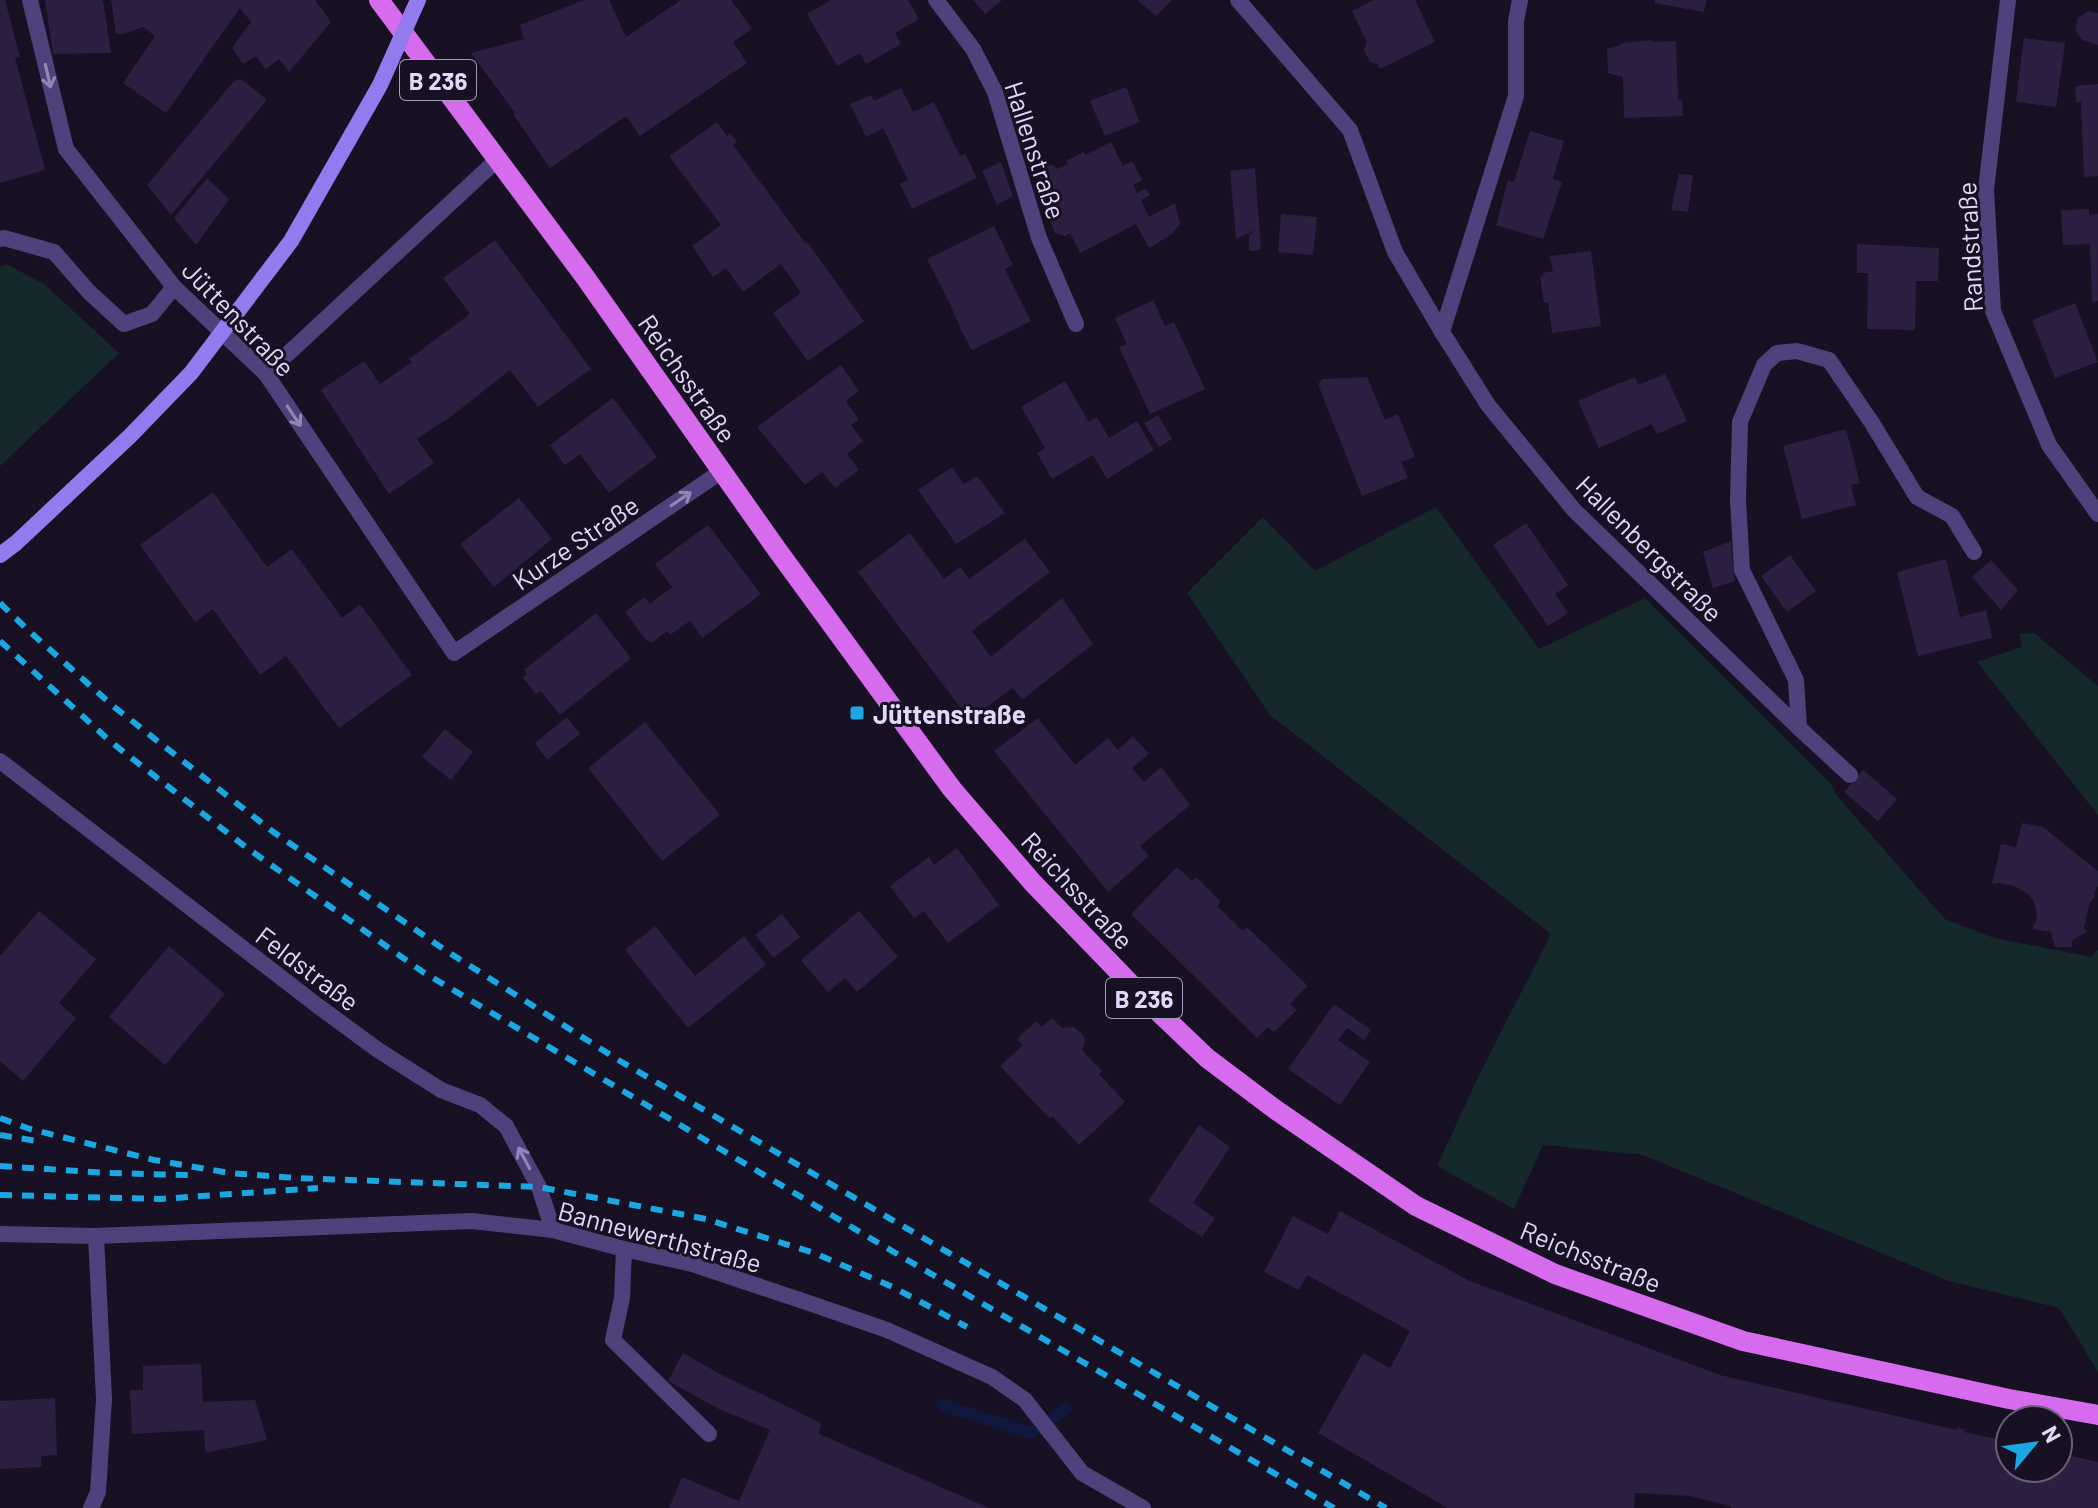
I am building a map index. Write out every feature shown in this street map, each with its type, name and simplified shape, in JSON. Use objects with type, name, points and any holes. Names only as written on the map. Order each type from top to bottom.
[{"type":"main road","name":"Reichsstraße","points":[[379,0],[585,277],[778,551],[952,789],[1033,883],[1207,1058],[1416,1206],[1555,1274],[1743,1341],[2009,1399],[2098,1415]]},
{"type":"main road","points":[[0,555],[130,436],[191,373],[291,241],[380,85],[418,0]]},
{"type":"street","name":"Jüttenstraße","points":[[30,0],[66,149],[174,287],[266,374],[454,653]]},
{"type":"street","name":"Hallenstraße","points":[[936,0],[973,49],[995,92],[1039,238],[1076,324]]},
{"type":"street","name":"Hallenbergstraße","points":[[1238,0],[1350,130],[1395,252],[1488,405],[1574,510],[1850,775]]},
{"type":"street","points":[[1442,332],[1516,96],[1516,21],[1520,0]]},
{"type":"street","name":"Randstraße","points":[[2008,0],[1986,190],[1993,311],[2049,445],[2098,514]]},
{"type":"street","points":[[266,374],[498,159]]},
{"type":"street","points":[[0,239],[54,252],[89,292],[124,324],[152,314],[174,287]]},
{"type":"street","points":[[1799,728],[1796,680],[1742,570],[1738,500],[1740,422],[1764,365],[1777,353],[1797,351],[1829,360],[1917,497],[1952,516],[1974,552]]},
{"type":"street","name":"Kurze Straße","points":[[454,653],[722,471]]},
{"type":"street","name":"Feldstraße","points":[[0,761],[378,1050],[441,1090],[480,1105],[506,1126],[539,1187],[553,1230]]},
{"type":"street","name":"Bannewerthstraße","points":[[0,1234],[96,1236],[472,1221],[553,1230],[692,1264],[887,1330],[992,1377],[1025,1400],[1082,1473],[1143,1508]]},
{"type":"street","points":[[91,1508],[98,1492],[104,1399],[96,1236]]},
{"type":"street","points":[[624,1249],[622,1298],[613,1340],[709,1434]]},
{"type":"green space","points":[[6,264],[44,284],[119,353],[0,466],[0,267]]},
{"type":"green space","points":[[1436,507],[1539,649],[1645,598],[1831,784],[1837,796],[1945,919],[1994,938],[2092,957],[2098,949],[2098,1372],[2059,1308],[1949,1281],[1643,1155],[1543,1145],[1514,1209],[1437,1166],[1479,1075],[1551,934],[1270,715],[1187,593],[1263,517],[1315,571]]},
{"type":"green space","points":[[2034,633],[2098,686],[2098,815],[1977,662],[2022,647],[2019,634]]},
{"type":"building","points":[[0,0],[5,0],[20,57],[15,58],[45,170],[0,183]]},
{"type":"building","points":[[45,0],[103,0],[111,53],[53,54]]},
{"type":"building","points":[[111,0],[315,0],[331,22],[289,72],[279,59],[266,69],[256,56],[243,64],[232,48],[251,22],[240,8],[166,113],[123,83],[155,36],[143,27],[116,34]]},
{"type":"building","points":[[584,0],[609,0],[626,37],[681,0],[731,0],[752,29],[733,42],[747,63],[640,136],[626,116],[550,168],[471,53],[524,39],[520,25]]},
{"type":"building","points":[[831,0],[908,0],[919,19],[895,33],[901,44],[866,64],[860,53],[837,66],[807,14]]},
{"type":"building","points":[[973,0],[1002,0],[985,14]]},
{"type":"building","points":[[1137,0],[1172,0],[1156,16]]},
{"type":"building","points":[[1373,0],[1415,0],[1435,42],[1380,69],[1378,64],[1370,62],[1364,50],[1367,42],[1352,11]]},
{"type":"building","points":[[1655,0],[1706,0],[1704,12],[1655,3]]},
{"type":"building","points":[[2088,11],[2098,13],[2098,45],[2082,40],[2075,30],[2078,18]]},
{"type":"building","points":[[2024,38],[2065,43],[2056,107],[2016,102]]},
{"type":"building","points":[[1676,41],[1678,100],[1682,100],[1683,116],[1624,118],[1623,77],[1608,73],[1607,49],[1621,43]]},
{"type":"building","points":[[241,79],[267,100],[171,215],[147,185],[234,81]]},
{"type":"building","points":[[2098,84],[2098,176],[2084,177],[2081,102],[2076,102],[2075,86]]},
{"type":"building","points":[[1126,87],[1140,122],[1105,136],[1090,101]]},
{"type":"building","points":[[901,88],[913,112],[934,102],[960,156],[965,154],[977,178],[912,209],[900,184],[908,180],[883,128],[866,137],[850,104],[871,95],[874,101]]},
{"type":"building","points":[[717,122],[727,136],[730,133],[737,142],[733,145],[864,321],[808,361],[773,313],[801,293],[781,264],[743,292],[726,268],[713,277],[692,246],[721,225],[669,156]]},
{"type":"building","points":[[1530,131],[1564,141],[1553,179],[1562,182],[1543,239],[1496,225],[1508,180],[1514,182]]},
{"type":"building","points":[[1111,142],[1123,166],[1132,161],[1142,180],[1133,185],[1137,193],[1146,188],[1150,195],[1141,200],[1149,217],[1175,203],[1180,224],[1172,234],[1149,248],[1136,224],[1080,253],[1070,233],[1065,236],[1055,233],[1048,215],[1055,204],[1053,201],[1057,199],[1049,185],[1041,182],[1038,175],[1044,166],[1053,165],[1057,169],[1084,152],[1085,155]]},
{"type":"building","points":[[1001,162],[1013,196],[997,205],[982,171]]},
{"type":"building","points":[[1255,168],[1261,250],[1249,251],[1249,235],[1256,230],[1236,239],[1230,171]]},
{"type":"building","points":[[1679,174],[1693,175],[1688,212],[1671,210]]},
{"type":"building","points":[[207,178],[229,199],[196,245],[174,218]]},
{"type":"building","points":[[2089,209],[2089,215],[2098,214],[2098,301],[2092,302],[2090,244],[2063,245],[2061,210]]},
{"type":"building","points":[[1281,214],[1317,217],[1313,255],[1278,252]]},
{"type":"building","points":[[994,226],[1013,265],[1005,269],[1031,321],[972,350],[927,259]]},
{"type":"building","points":[[495,240],[591,369],[538,407],[510,370],[417,439],[434,463],[389,494],[321,390],[364,361],[380,384],[470,314],[443,278]]},
{"type":"building","points":[[1857,244],[1939,248],[1938,281],[1916,281],[1915,330],[1867,329],[1868,273],[1857,273]]},
{"type":"building","points":[[1591,251],[1601,326],[1552,333],[1548,302],[1544,303],[1540,276],[1553,271],[1550,256]]},
{"type":"building","points":[[1153,300],[1165,326],[1174,322],[1205,389],[1150,414],[1119,347],[1127,344],[1115,318]]},
{"type":"building","points":[[2075,303],[2098,362],[2055,378],[2032,320]]},
{"type":"building","points":[[841,365],[859,391],[846,401],[859,420],[851,425],[863,441],[847,454],[859,470],[835,488],[822,472],[805,485],[757,427]]},
{"type":"building","points":[[1665,374],[1687,421],[1657,434],[1652,424],[1599,448],[1578,401],[1635,377],[1638,385]]},
{"type":"building","points":[[1367,377],[1385,420],[1398,414],[1415,457],[1401,462],[1408,478],[1362,496],[1318,384],[1323,379]]},
{"type":"building","points":[[1065,381],[1089,422],[1097,417],[1109,438],[1137,421],[1154,450],[1107,479],[1093,455],[1052,479],[1037,453],[1045,448],[1021,407]]},
{"type":"building","points":[[613,398],[657,457],[609,493],[580,454],[565,465],[550,445]]},
{"type":"building","points":[[1158,415],[1172,439],[1159,447],[1144,423]]},
{"type":"building","points":[[1846,429],[1860,483],[1851,485],[1856,505],[1802,519],[1783,446]]},
{"type":"building","points":[[952,467],[964,484],[977,476],[1005,513],[956,544],[918,490]]},
{"type":"building","points":[[213,492],[267,567],[292,549],[342,618],[360,604],[412,675],[339,728],[286,656],[260,675],[213,609],[195,622],[140,545]]},
{"type":"building","points":[[519,498],[552,539],[494,587],[460,544]]},
{"type":"building","points":[[1526,523],[1568,585],[1555,594],[1568,613],[1548,626],[1493,545]]},
{"type":"building","points":[[708,525],[761,594],[702,638],[690,621],[670,635],[667,631],[653,642],[647,641],[625,612],[644,597],[650,604],[672,587],[655,564]]},
{"type":"building","points":[[910,533],[944,579],[960,567],[969,579],[1025,539],[1050,572],[972,631],[991,657],[1062,598],[1093,644],[1022,700],[1013,688],[969,719],[858,572]]},
{"type":"building","points":[[1731,541],[1735,581],[1713,588],[1703,552]]},
{"type":"building","points":[[1790,555],[1816,591],[1787,612],[1761,576]]},
{"type":"building","points":[[1946,559],[1960,617],[1986,610],[1992,638],[1918,656],[1897,572]]},
{"type":"building","points":[[1991,560],[2018,590],[2001,610],[1972,577]]},
{"type":"building","points":[[596,613],[631,658],[560,715],[541,691],[536,694],[523,678],[527,674],[524,670]]},
{"type":"building","points":[[567,717],[580,734],[547,760],[535,743]]},
{"type":"building","points":[[1038,718],[1075,765],[1108,738],[1118,750],[1133,736],[1149,754],[1132,768],[1144,782],[1161,767],[1190,805],[1140,846],[1149,856],[1108,892],[994,751]]},
{"type":"building","points":[[645,722],[720,815],[662,861],[588,768]]},
{"type":"building","points":[[445,729],[473,752],[451,780],[422,757]]},
{"type":"building","points":[[1863,770],[1897,799],[1878,821],[1844,792]]},
{"type":"building","points":[[2022,823],[2043,827],[2098,871],[2098,886],[2090,902],[2084,928],[2087,932],[2072,940],[2072,947],[2055,947],[2051,932],[2032,929],[2037,913],[2028,894],[2014,886],[1992,884],[2001,844],[2016,847]]},
{"type":"building","points":[[957,848],[999,905],[948,943],[924,911],[914,918],[890,886],[929,857],[934,865]]},
{"type":"building","points":[[1177,867],[1192,881],[1196,877],[1221,902],[1217,906],[1243,931],[1247,927],[1308,986],[1290,1004],[1297,1010],[1274,1032],[1268,1027],[1257,1038],[1131,914]]},
{"type":"building","points":[[39,911],[96,959],[59,1003],[76,1018],[23,1081],[0,1061],[0,956]]},
{"type":"building","points":[[859,911],[898,957],[857,992],[845,978],[828,992],[801,960]]},
{"type":"building","points":[[782,914],[800,937],[774,958],[755,935]]},
{"type":"building","points":[[655,926],[695,976],[744,936],[766,965],[688,1028],[625,950]]},
{"type":"building","points":[[169,946],[225,994],[165,1065],[109,1017]]},
{"type":"building","points":[[1334,1004],[1371,1030],[1364,1040],[1347,1028],[1338,1040],[1370,1062],[1340,1105],[1288,1069]]},
{"type":"building","points":[[1052,1018],[1062,1028],[1074,1027],[1083,1035],[1082,1050],[1125,1102],[1079,1145],[1000,1066],[1023,1045],[1017,1039],[1036,1021],[1042,1027]]},
{"type":"building","points":[[1199,1125],[1230,1147],[1193,1203],[1215,1218],[1202,1237],[1148,1201]]},
{"type":"building","points":[[1340,1211],[1470,1281],[1720,1375],[1957,1430],[1965,1429],[1964,1432],[1994,1439],[1994,1484],[2074,1484],[2074,1457],[2098,1462],[2098,1508],[1731,1508],[1690,1496],[1635,1493],[1634,1508],[1448,1508],[1318,1433],[1363,1353],[1390,1368],[1410,1331],[1307,1275],[1299,1290],[1264,1272],[1293,1216],[1328,1234]]},
{"type":"building","points":[[683,1353],[821,1423],[819,1434],[989,1508],[669,1508],[682,1477],[739,1501],[770,1430],[719,1409],[668,1381]]},
{"type":"building","points":[[201,1364],[203,1402],[255,1400],[267,1440],[205,1453],[204,1430],[132,1434],[130,1390],[143,1390],[143,1366]]},
{"type":"building","points":[[55,1398],[57,1455],[41,1456],[42,1467],[0,1469],[0,1401]]},
{"type":"waterway","points":[[942,1405],[1031,1433],[1066,1409]]},
{"type":"railway","points":[[0,603],[113,706],[272,831],[445,950],[620,1061],[1386,1508]]},
{"type":"railway","points":[[0,641],[111,742],[247,848],[423,972],[880,1244],[1334,1508]]},
{"type":"railway","points":[[0,1118],[30,1129],[154,1160],[230,1173],[539,1187],[706,1219],[814,1253],[893,1287],[967,1327]]},
{"type":"railway","points":[[0,1135],[43,1142]]},
{"type":"railway","points":[[0,1166],[188,1175]]},
{"type":"railway","points":[[0,1195],[160,1199],[318,1188]]},
{"type":"place","name":"Jüttenstraße","points":[[857,713]]}]
